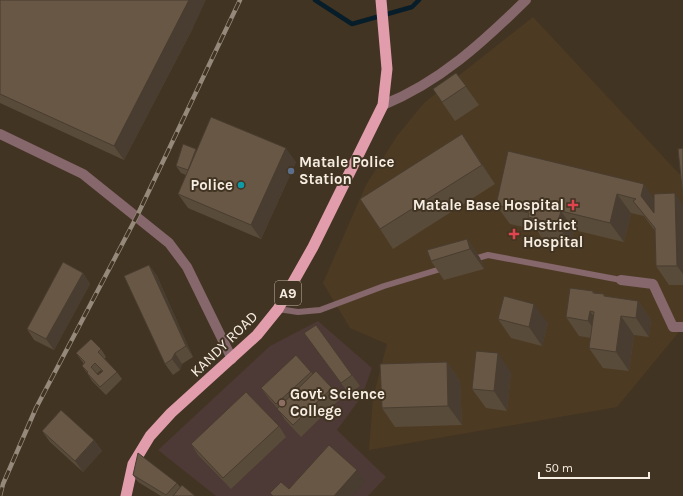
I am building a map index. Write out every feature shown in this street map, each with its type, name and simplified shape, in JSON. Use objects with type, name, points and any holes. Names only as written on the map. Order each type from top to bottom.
[{"type":"highway","name":"KANDY ROAD","points":[[126,496],[133,464],[150,436],[171,413],[257,336],[278,309],[313,247],[383,105],[387,69],[381,0]]},
{"type":"street","points":[[383,105],[402,97],[444,73],[492,33],[526,0]]},
{"type":"street","points":[[0,134],[83,174],[169,243],[187,267],[232,359]]},
{"type":"street","points":[[621,280],[653,284],[673,327],[683,327]]},
{"type":"lane","points":[[466,262],[488,255],[621,280]]},
{"type":"lane","points":[[278,309],[298,312],[320,310],[384,286],[451,266]]},
{"type":"shaded area","name":"District Hospital","points":[[533,17],[683,178],[683,327],[617,407],[369,450],[373,398],[387,344],[350,328],[323,283],[366,185],[397,136],[424,103]]},
{"type":"shaded area","name":"Govt. Science College","points":[[318,321],[372,368],[362,396],[337,430],[386,477],[368,496],[216,496],[158,450],[270,346]]},
{"type":"building","points":[[0,0],[189,0],[114,146],[0,94]]},
{"type":"building","points":[[456,73],[466,86],[442,102],[433,89]]},
{"type":"building","name":"Police","points":[[211,117],[286,148],[251,225],[178,194]]},
{"type":"building","points":[[462,134],[482,165],[380,229],[360,199]]},
{"type":"building","points":[[183,144],[196,149],[188,170],[176,166]]},
{"type":"building","points":[[683,148],[683,197],[678,149]]},
{"type":"building","points":[[508,151],[644,184],[641,196],[654,213],[654,194],[675,193],[677,266],[656,266],[655,228],[633,201],[636,199],[617,194],[610,223],[561,211],[557,225],[528,217],[529,213],[496,205]]},
{"type":"building","points":[[467,239],[470,249],[431,261],[427,250]]},
{"type":"building","points":[[63,262],[83,273],[46,339],[27,329]]},
{"type":"building","points":[[149,265],[186,346],[175,353],[172,359],[165,364],[124,276]]},
{"type":"building","points":[[570,288],[593,291],[593,293],[604,294],[604,296],[638,301],[636,318],[621,316],[616,352],[589,348],[594,312],[590,311],[588,321],[566,317]]},
{"type":"building","points":[[504,296],[534,304],[529,327],[498,319]]},
{"type":"building","points":[[316,325],[352,375],[341,383],[304,333]]},
{"type":"building","points":[[91,339],[101,349],[98,352],[117,372],[100,387],[82,366],[85,362],[76,353]],"holes":[[[95,363],[103,371],[98,375],[91,367]]]},
{"type":"building","points":[[476,351],[498,353],[494,391],[472,389]]},
{"type":"building","points":[[296,355],[311,372],[276,404],[261,388]]},
{"type":"building","points":[[447,362],[448,406],[382,408],[380,364]]},
{"type":"building","points":[[316,371],[332,388],[293,425],[277,409]]},
{"type":"building","points":[[246,392],[279,426],[223,478],[191,444]]},
{"type":"building","points":[[61,410],[94,440],[75,461],[42,431]]},
{"type":"building","points":[[329,445],[357,470],[334,496],[273,496],[270,493],[281,482],[289,489]]},
{"type":"building","points":[[138,453],[177,483],[166,495],[133,475]]},
{"type":"building","points":[[182,485],[195,496],[173,496]]},
{"type":"waterway","points":[[315,0],[352,24],[412,7],[419,0]]},
{"type":"railway","points":[[0,496],[3,484],[36,408],[137,216],[240,0]]},
{"type":"place","name":"Matale Police Station","points":[[291,171]]},
{"type":"place","name":"Police","points":[[241,185]]},
{"type":"place","name":"Matale Base Hospital","points":[[573,205]]},
{"type":"place","name":"District Hospital","points":[[514,234]]},
{"type":"place","name":"Govt. Science College","points":[[282,403]]}]
